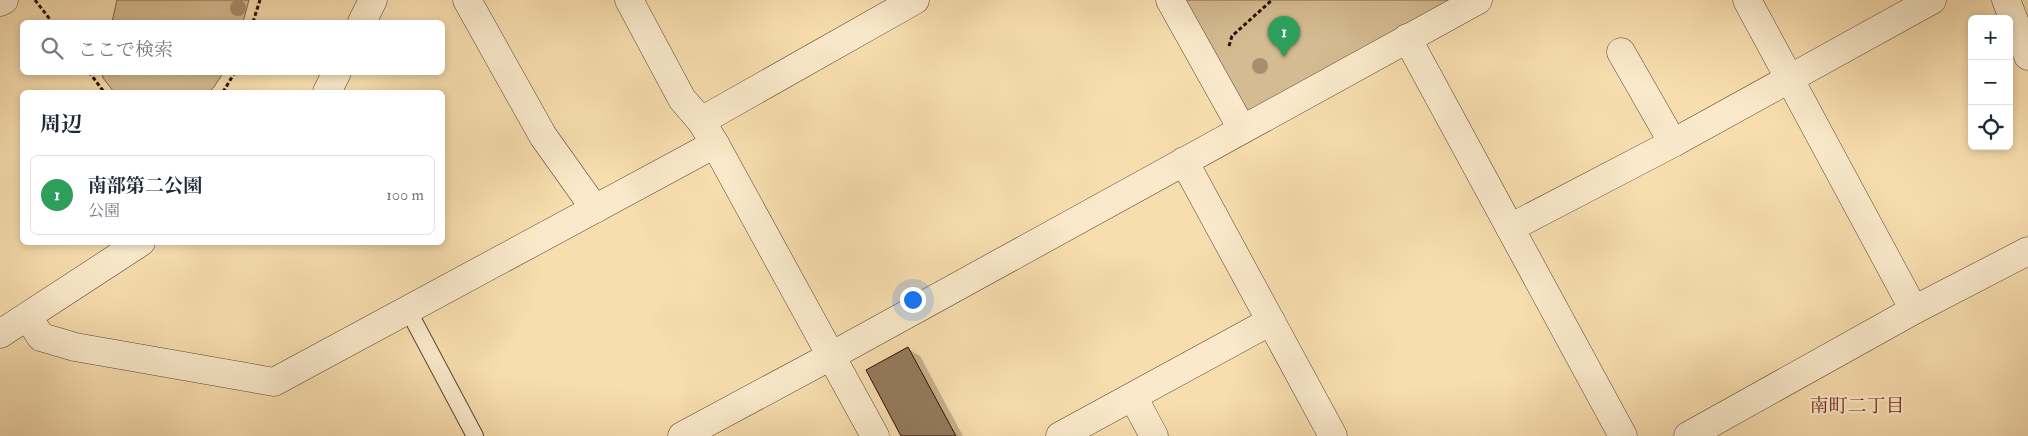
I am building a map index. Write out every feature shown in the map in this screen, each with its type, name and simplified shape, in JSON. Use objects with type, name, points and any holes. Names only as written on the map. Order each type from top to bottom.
[{"type":"street","points":[[0,2],[4,0]]},
{"type":"street","points":[[363,20],[373,0]]},
{"type":"street","points":[[467,0],[543,136],[595,209]]},
{"type":"street","points":[[629,0],[682,99],[701,121],[715,144],[875,436]]},
{"type":"street","points":[[1170,0],[1242,129]]},
{"type":"street","points":[[682,436],[832,356],[1478,0]]},
{"type":"street","points":[[1747,0],[1914,310]]},
{"type":"street","points":[[2006,0],[2028,56]]},
{"type":"street","points":[[701,121],[904,3]]},
{"type":"street","points":[[1510,228],[1673,143],[1919,3]]},
{"type":"street","points":[[1406,38],[1623,436]]},
{"type":"street","points":[[1621,52],[1673,143]]},
{"type":"street","points":[[328,90],[336,75]]},
{"type":"street","points":[[28,317],[41,337],[75,347],[274,382],[715,144]]},
{"type":"street","points":[[1184,161],[1333,436]]},
{"type":"street","points":[[0,334],[136,245]]},
{"type":"street","points":[[1688,436],[1914,310],[2028,251]]},
{"type":"street","points":[[1065,435],[1270,321]]},
{"type":"street","points":[[1133,397],[1154,436]]},
{"type":"lane","points":[[408,310],[475,436]]},
{"type":"path","points":[[35,0],[50,20]]},
{"type":"path","points":[[254,20],[260,0]]},
{"type":"path","points":[[1208,67],[1226,57],[1232,36],[1272,0]]},
{"type":"path","points":[[91,75],[102,90]]},
{"type":"path","points":[[224,90],[233,75]]},
{"type":"shaded area","points":[[117,0],[249,0],[244,20],[112,20]]},
{"type":"shaded area","points":[[1183,0],[1458,0],[1247,113]]},
{"type":"shaded area","points":[[102,75],[222,75],[211,90],[112,90]]},
{"type":"building","points":[[908,347],[956,436],[901,436],[866,370]]},
{"type":"place","name":"南部第二公園","points":[[1284,57]]},
{"type":"district","name":"南町二丁目","points":[[1857,406]]}]
